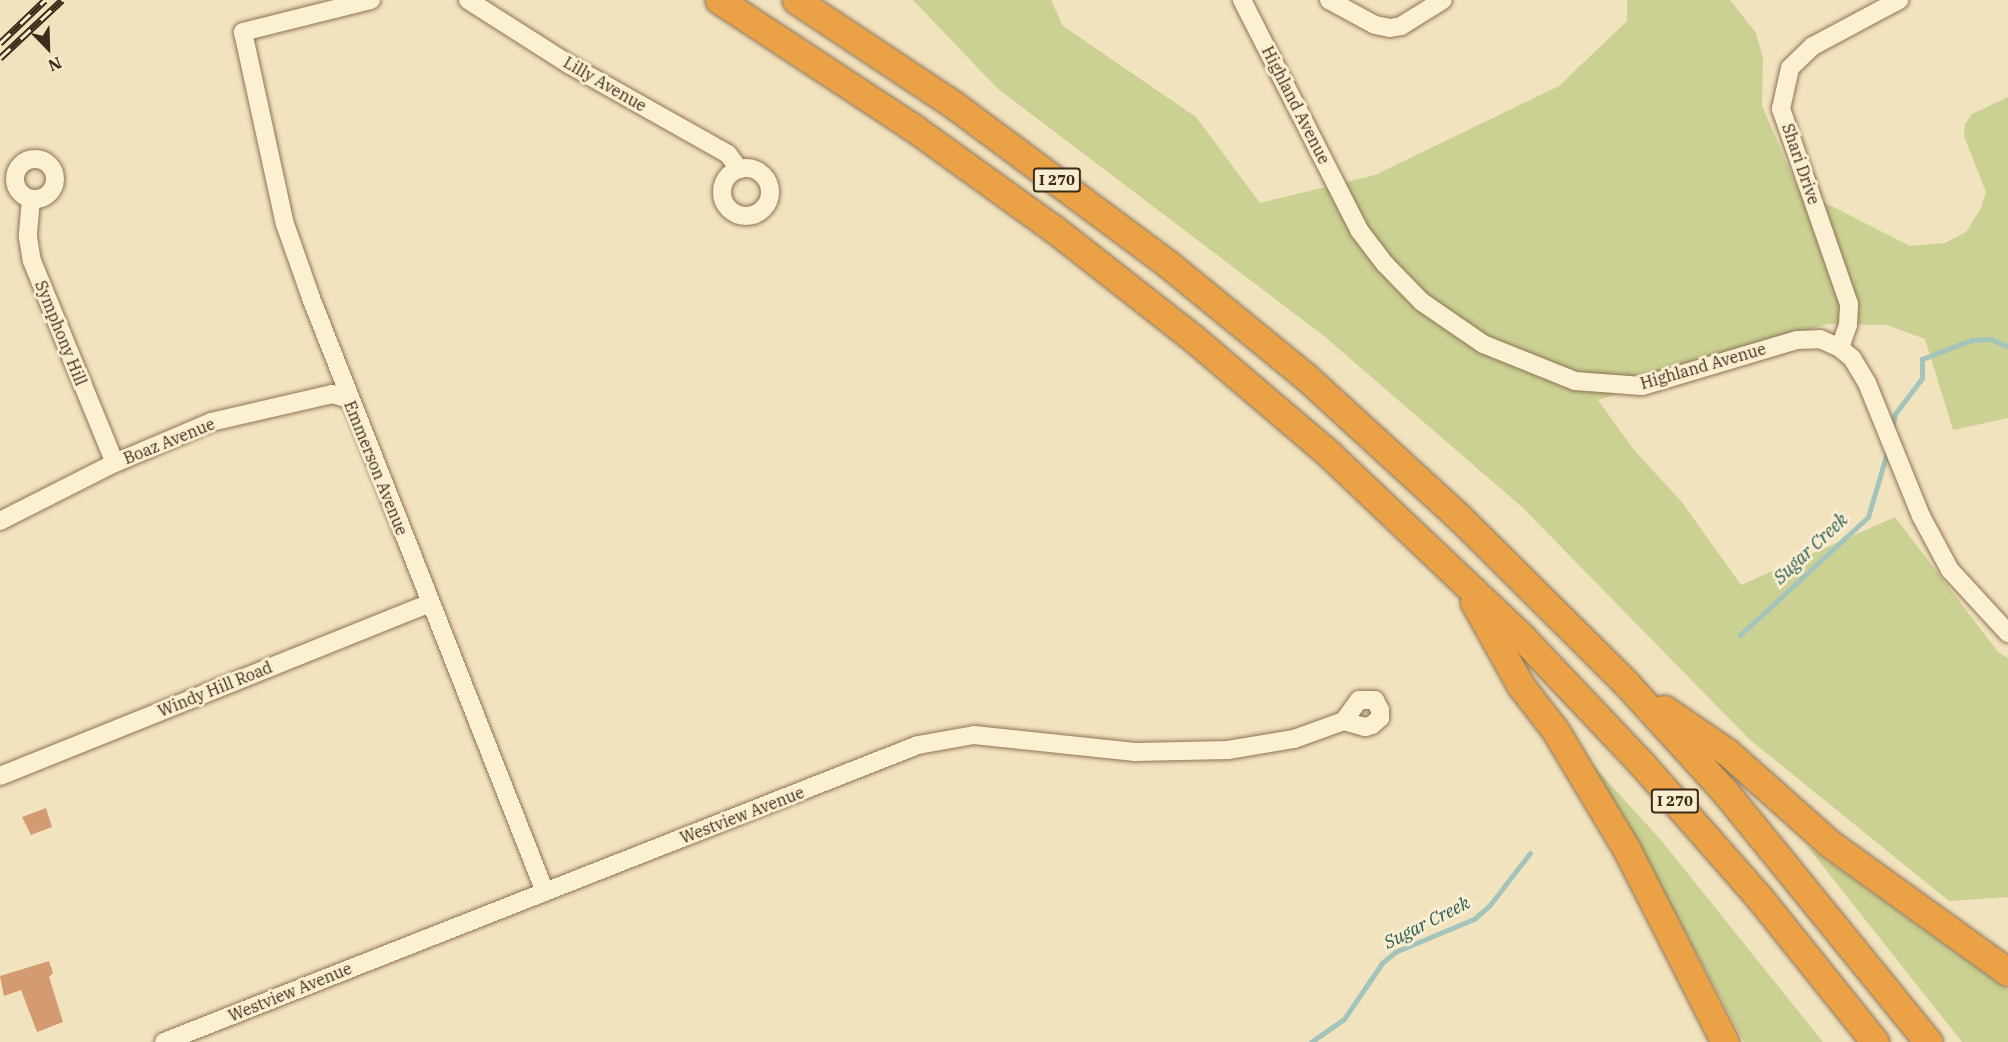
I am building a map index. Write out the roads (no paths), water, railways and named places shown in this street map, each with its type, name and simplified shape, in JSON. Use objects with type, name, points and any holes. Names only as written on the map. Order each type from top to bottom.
[{"type":"highway","name":"I 270","points":[[719,0],[911,126],[1123,282],[1303,431],[1458,575],[1583,700],[1701,830],[1875,1042]]},
{"type":"highway","name":"I 270","points":[[796,0],[1023,155],[1238,320],[1459,517],[1626,683],[1757,829],[1929,1042]]},
{"type":"highway","points":[[1458,575],[1521,686],[1555,730],[1627,850],[1725,1042]]},
{"type":"highway","points":[[1626,683],[1727,752],[1829,843],[2008,972]]},
{"type":"street","name":"Emmerson Avenue","points":[[371,0],[243,32],[285,224],[348,399],[545,892]]},
{"type":"street","name":"Lilly Avenue","points":[[468,0],[570,65],[728,154],[739,169]]},
{"type":"street","name":"Highland Avenue","points":[[1242,0],[1359,230],[1385,264],[1422,303],[1483,344],[1575,381],[1642,386],[1797,340],[1820,339],[1840,348],[1860,369],[1921,516],[1950,570],[2008,633]]},
{"type":"street","points":[[1329,0],[1375,25],[1390,28],[1401,26],[1443,0]]},
{"type":"street","name":"Shari Drive","points":[[1840,348],[1848,325],[1849,304],[1781,109],[1790,68],[1813,46],[1899,0]]},
{"type":"street","name":"Symphony Hill","points":[[31,199],[28,237],[33,261],[115,463]]},
{"type":"street","name":"Boaz Avenue","points":[[0,521],[115,463],[211,422],[332,394],[348,399]]},
{"type":"street","name":"Windy Hill Road","points":[[0,776],[430,603]]},
{"type":"street","name":"Westview Avenue","points":[[164,1042],[918,745],[974,735],[1135,752],[1228,750],[1294,740],[1344,722]]},
{"type":"waterway","name":"Sugar Creek","points":[[1892,428],[1895,414],[1922,378],[1922,359],[1971,340],[1991,339],[2008,347]]},
{"type":"waterway","name":"Sugar Creek","points":[[1740,635],[1868,517],[1888,449]]},
{"type":"waterway","name":"Sugar Creek","points":[[1311,1042],[1344,1019],[1382,963],[1395,952],[1474,919],[1489,906],[1530,853]]},
{"type":"railway","points":[[0,43],[45,0]]},
{"type":"railway","points":[[0,58],[62,0]]}]
